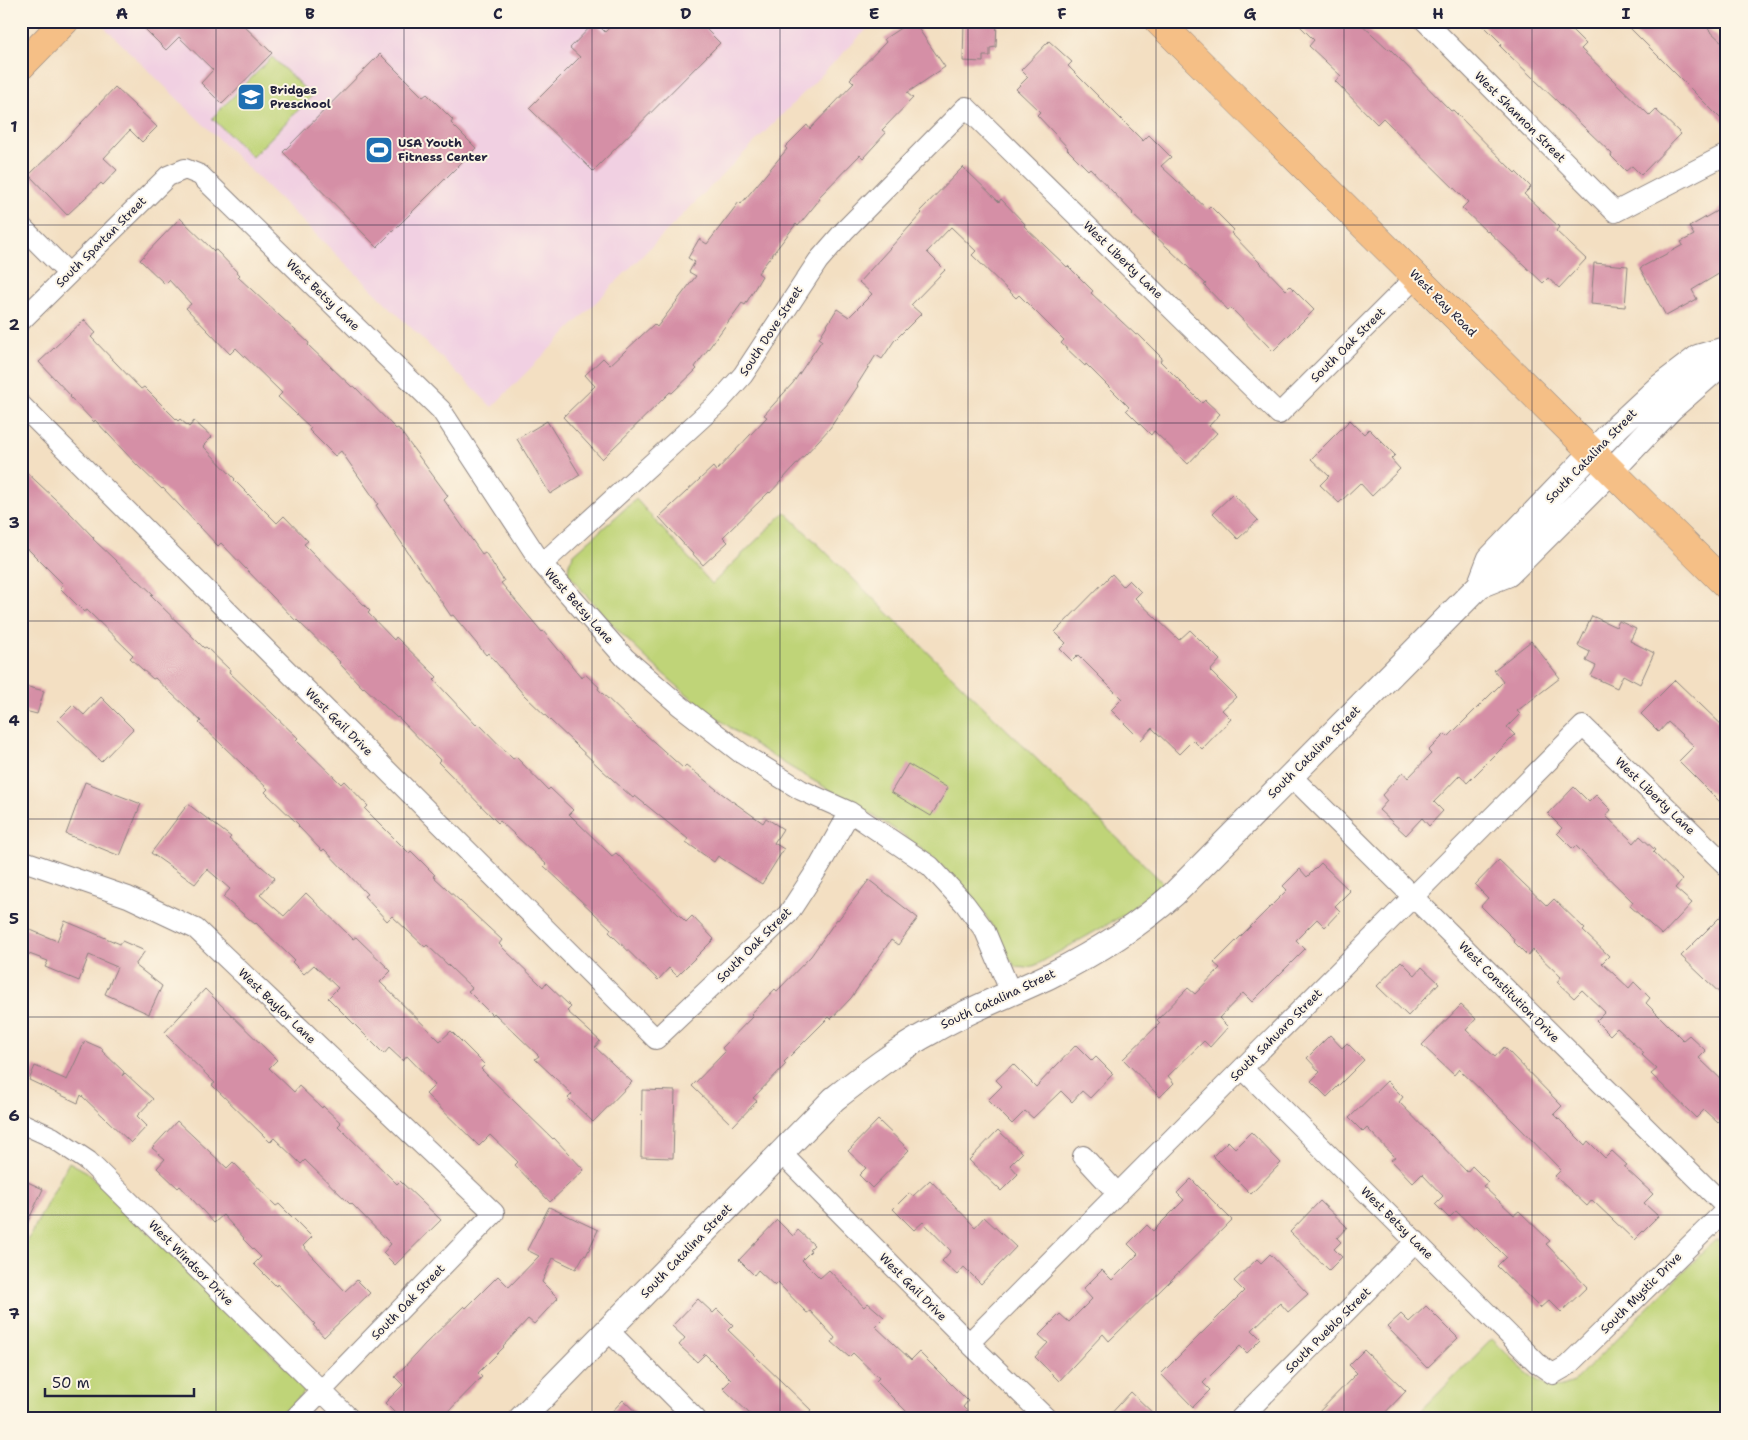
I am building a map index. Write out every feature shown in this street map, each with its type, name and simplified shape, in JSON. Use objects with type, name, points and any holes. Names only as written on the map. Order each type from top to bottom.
[{"type":"main road","points":[[21,66],[65,21]]},
{"type":"main road","name":"West Ray Road","points":[[1158,21],[1727,586]]},
{"type":"street","name":"West Shannon Street","points":[[1425,21],[1616,212],[1727,154]]},
{"type":"street","name":"West Liberty Lane","points":[[966,107],[1279,414]]},
{"type":"street","name":"South Dove Street","points":[[542,564],[718,403],[753,362],[818,261],[845,230],[966,107]]},
{"type":"street","name":"West Betsy Lane","points":[[185,169],[200,175],[441,410],[542,564],[626,658],[679,704],[741,753],[801,790],[850,812],[930,866],[965,904],[985,931],[1010,993]]},
{"type":"street","name":"South Spartan Street","points":[[21,321],[168,176],[185,169]]},
{"type":"street","points":[[21,226],[68,273]]},
{"type":"street","name":"South Oak Street","points":[[1279,414],[1416,277]]},
{"type":"street","name":"South Catalina Street","points":[[521,1419],[834,1099],[879,1064],[934,1029],[1087,956],[1151,915],[1480,585],[1508,574],[1602,462],[1672,407],[1712,372],[1725,349]]},
{"type":"street","name":"West Gail Drive","points":[[21,405],[656,1039]]},
{"type":"street","name":"West Liberty Lane","points":[[1583,726],[1727,866]]},
{"type":"street","name":"South Sahuaro Street","points":[[969,1343],[1583,726]]},
{"type":"street","name":"West Constitution Drive","points":[[1291,776],[1727,1208]]},
{"type":"street","name":"South Oak Street","points":[[656,1039],[788,914],[820,865],[850,812]]},
{"type":"street","name":"West Baylor Lane","points":[[21,860],[128,897],[196,929],[494,1213]]},
{"type":"street","name":"West Betsy Lane","points":[[1243,1068],[1537,1363],[1553,1374]]},
{"type":"street","name":"West Windsor Drive","points":[[21,1123],[52,1137],[88,1161],[350,1419]]},
{"type":"street","name":"West Gail Drive","points":[[781,1153],[1047,1419]]},
{"type":"street","points":[[1082,1156],[1118,1194]]},
{"type":"street","name":"South Mystic Drive","points":[[1553,1374],[1567,1366],[1727,1208]]},
{"type":"street","name":"South Oak Street","points":[[294,1419],[494,1213]]},
{"type":"street","name":"South Pueblo Street","points":[[1240,1419],[1416,1241]]},
{"type":"street","points":[[608,1330],[696,1419]]},
{"type":"shaded area","points":[[98,21],[875,21],[492,407]]},
{"type":"green space","points":[[272,57],[312,96],[252,157],[212,118]]},
{"type":"green space","points":[[636,499],[712,584],[785,512],[1163,883],[1124,915],[1036,965],[1026,968],[1016,967],[985,915],[955,879],[926,852],[884,822],[774,757],[717,718],[663,674],[638,650],[590,600],[568,573],[573,555]]},
{"type":"green space","points":[[69,1162],[87,1172],[307,1389],[278,1419],[21,1419],[21,1253]]},
{"type":"green space","points":[[1727,1237],[1727,1419],[1413,1419],[1492,1339],[1521,1368],[1538,1381],[1555,1387],[1574,1382],[1714,1241]]},
{"type":"building","points":[[137,21],[239,21],[272,53],[222,104],[201,83],[213,70],[179,37],[166,50]]},
{"type":"building","points":[[616,21],[698,21],[720,43],[593,171],[529,108],[580,57],[570,48],[595,22],[605,32]]},
{"type":"building","points":[[913,21],[945,67],[907,93],[913,98],[882,130],[886,133],[863,158],[860,155],[818,198],[820,199],[798,226],[796,224],[758,273],[762,276],[745,305],[742,303],[695,367],[697,369],[672,393],[670,392],[602,459],[563,417],[595,386],[585,375],[603,358],[610,365],[654,324],[657,327],[696,276],[689,272],[695,262],[688,258],[699,239],[707,244],[739,202],[741,204],[787,149],[785,147],[807,125],[810,129],[854,83],[850,79],[886,42],[884,39]]},
{"type":"building","points":[[964,21],[997,21],[996,47],[990,48],[990,56],[983,56],[983,62],[963,61]]},
{"type":"building","points":[[1295,21],[1358,21],[1389,48],[1451,111],[1453,110],[1531,187],[1524,194],[1559,227],[1556,231],[1586,259],[1559,288],[1548,278],[1543,283],[1462,208],[1468,202],[1383,118],[1377,124],[1335,81],[1341,76],[1309,46],[1314,40]]},
{"type":"building","points":[[1479,21],[1563,21],[1586,44],[1581,49],[1650,116],[1656,110],[1681,134],[1641,175],[1632,166],[1626,171],[1611,156],[1612,154],[1500,46],[1502,44]]},
{"type":"building","points":[[1623,21],[1716,21],[1708,29],[1727,47],[1727,125]]},
{"type":"building","points":[[1049,41],[1072,62],[1068,66],[1143,141],[1149,135],[1171,157],[1161,166],[1207,209],[1210,206],[1234,230],[1231,233],[1286,290],[1290,286],[1314,310],[1273,351],[1231,308],[1228,310],[1204,285],[1206,284],[1132,214],[1090,168],[1088,170],[1067,149],[1037,115],[1040,112],[1016,89],[1028,77],[1021,70]]},
{"type":"building","name":"USA Youth Fitness Center","points":[[380,54],[423,97],[427,94],[453,120],[451,123],[476,148],[377,247],[283,152]]},
{"type":"building","points":[[115,87],[157,127],[142,142],[130,130],[104,158],[117,170],[103,185],[101,183],[67,215],[29,175]]},
{"type":"building","points":[[963,167],[999,202],[1001,199],[1025,224],[1024,226],[1093,291],[1091,293],[1136,335],[1138,334],[1162,358],[1160,361],[1202,403],[1205,400],[1220,414],[1209,426],[1217,433],[1188,464],[1154,431],[1151,435],[1126,410],[1129,407],[1086,364],[1085,366],[1061,343],[1064,340],[1019,295],[1016,298],[972,255],[976,251],[951,227],[927,252],[945,270],[911,305],[921,314],[894,341],[882,359],[876,355],[830,428],[770,493],[723,537],[728,542],[703,565],[659,517],[713,467],[716,471],[767,417],[764,415],[793,383],[822,340],[819,338],[837,309],[849,317],[872,294],[859,282],[922,213],[920,211]]},
{"type":"building","points":[[1727,205],[1727,269],[1692,290],[1697,299],[1666,316],[1640,268],[1683,245],[1681,242],[1694,235],[1689,227]]},
{"type":"building","points":[[180,218],[214,251],[216,250],[240,275],[238,277],[309,343],[308,345],[352,387],[354,386],[396,429],[398,428],[448,496],[444,500],[482,554],[485,552],[504,581],[501,583],[582,678],[585,674],[635,725],[683,768],[686,765],[763,823],[766,818],[783,829],[774,843],[784,849],[762,884],[718,856],[714,862],[686,842],[688,839],[635,796],[633,798],[524,695],[488,653],[486,655],[453,615],[451,616],[341,451],[335,456],[309,430],[311,428],[278,397],[282,393],[236,348],[230,354],[186,308],[191,304],[169,280],[165,284],[140,260]]},
{"type":"building","points":[[1594,263],[1628,266],[1625,307],[1591,304]]},
{"type":"building","points":[[84,320],[96,333],[91,337],[141,389],[144,387],[178,421],[180,419],[189,427],[194,421],[212,437],[203,446],[234,480],[277,523],[284,516],[308,541],[304,544],[370,611],[368,613],[394,640],[396,637],[437,677],[434,680],[476,725],[478,723],[513,759],[516,757],[548,790],[550,788],[573,810],[569,814],[612,856],[616,853],[686,922],[692,916],[714,939],[677,976],[669,968],[658,980],[609,932],[611,929],[544,866],[546,864],[500,821],[498,823],[438,762],[440,760],[398,717],[363,688],[340,662],[296,621],[221,543],[218,546],[163,488],[137,465],[95,420],[94,422],[70,397],[39,362]]},
{"type":"building","points":[[1350,420],[1364,434],[1369,429],[1395,455],[1391,459],[1400,469],[1372,496],[1360,483],[1339,503],[1320,485],[1329,476],[1311,459]]},
{"type":"building","points":[[547,421],[580,475],[550,494],[517,439]]},
{"type":"building","points":[[21,467],[70,513],[93,539],[153,594],[151,596],[204,648],[206,647],[230,670],[229,672],[298,738],[296,740],[341,784],[344,781],[368,806],[365,809],[502,940],[499,944],[543,987],[546,983],[571,1007],[567,1011],[600,1041],[595,1047],[632,1082],[593,1122],[568,1098],[572,1094],[535,1059],[539,1056],[468,991],[472,988],[427,945],[425,947],[392,916],[387,921],[364,896],[367,894],[265,792],[268,789],[199,723],[201,721],[155,678],[153,679],[130,658],[133,655],[87,610],[84,612],[60,588],[63,584],[21,542]]},
{"type":"building","points":[[1233,494],[1258,520],[1238,539],[1213,513]]},
{"type":"building","points":[[1112,574],[1123,586],[1129,580],[1141,592],[1135,598],[1179,640],[1190,630],[1220,660],[1210,671],[1236,697],[1222,710],[1231,719],[1202,749],[1193,740],[1179,754],[1152,728],[1141,740],[1111,710],[1122,699],[1078,655],[1072,661],[1060,649],[1066,643],[1055,632]]},
{"type":"building","points":[[1592,616],[1616,627],[1619,621],[1636,629],[1630,641],[1654,653],[1640,684],[1623,675],[1617,688],[1591,676],[1596,666],[1586,661],[1590,652],[1578,646]]},
{"type":"building","points":[[1531,641],[1560,678],[1517,711],[1520,714],[1507,727],[1515,735],[1467,783],[1460,775],[1434,802],[1443,811],[1429,826],[1422,818],[1406,835],[1379,810],[1387,801],[1382,795],[1403,772],[1408,778],[1431,754],[1428,751],[1445,734],[1448,737],[1503,682],[1494,670]]},
{"type":"building","points":[[1675,680],[1727,730],[1727,809],[1679,761],[1694,746],[1668,722],[1659,732],[1641,714]]},
{"type":"building","points":[[21,685],[44,691],[37,714],[21,710]]},
{"type":"building","points":[[101,697],[133,729],[101,762],[58,720],[73,705],[84,715]]},
{"type":"building","points":[[908,764],[948,788],[931,816],[891,792]]},
{"type":"building","points":[[85,782],[141,804],[120,856],[66,834]]},
{"type":"building","points":[[1574,787],[1589,802],[1596,795],[1611,810],[1606,816],[1634,843],[1640,836],[1655,850],[1653,852],[1682,880],[1675,888],[1692,903],[1662,935],[1630,906],[1633,902],[1576,846],[1573,849],[1557,833],[1562,828],[1548,814]]},
{"type":"building","points":[[188,804],[231,837],[229,839],[275,878],[260,895],[284,916],[306,893],[353,939],[356,937],[391,971],[380,982],[440,1041],[451,1031],[485,1065],[481,1069],[554,1138],[584,1170],[550,1202],[515,1165],[518,1162],[490,1135],[479,1146],[426,1094],[435,1085],[407,1056],[403,1061],[389,1048],[384,1054],[328,998],[338,988],[314,965],[304,974],[292,962],[294,960],[256,923],[223,897],[230,889],[207,869],[195,884],[151,853]]},
{"type":"building","points":[[1499,860],[1547,906],[1554,899],[1609,956],[1602,963],[1629,988],[1634,982],[1650,998],[1646,1003],[1683,1040],[1689,1035],[1706,1051],[1699,1058],[1727,1085],[1727,1115],[1718,1123],[1704,1110],[1696,1118],[1651,1074],[1657,1069],[1642,1055],[1644,1053],[1617,1028],[1610,1035],[1596,1021],[1605,1012],[1582,990],[1574,998],[1557,982],[1561,977],[1533,950],[1528,956],[1481,906],[1488,898],[1475,885]]},
{"type":"building","points":[[1321,863],[1350,891],[1335,906],[1340,911],[1325,927],[1317,919],[1296,940],[1305,949],[1252,1002],[1243,993],[1219,1018],[1228,1027],[1210,1047],[1204,1041],[1168,1076],[1174,1083],[1160,1097],[1123,1059],[1160,1023],[1157,1020],[1188,988],[1195,994],[1220,968],[1214,963],[1287,890],[1283,886],[1300,869],[1307,877]]},
{"type":"building","points":[[869,880],[918,918],[898,945],[891,940],[851,998],[784,1062],[786,1064],[753,1098],[757,1101],[733,1126],[692,1086],[725,1052],[722,1048],[753,1016],[751,1014],[775,989],[777,991],[811,956],[837,919]]},
{"type":"building","points":[[1727,910],[1727,1000],[1681,956]]},
{"type":"building","points":[[65,921],[120,944],[122,941],[145,951],[135,965],[162,986],[149,1014],[105,994],[117,967],[89,955],[79,981],[45,967],[48,961],[21,951],[21,926],[57,941]]},
{"type":"building","points":[[1401,961],[1415,975],[1422,967],[1439,983],[1408,1016],[1377,986]]},
{"type":"building","points":[[205,989],[277,1060],[269,1068],[294,1092],[299,1086],[322,1108],[323,1106],[341,1123],[338,1126],[397,1184],[400,1181],[441,1220],[395,1265],[383,1253],[391,1244],[351,1203],[305,1160],[301,1164],[274,1138],[270,1142],[212,1085],[215,1083],[164,1033]]},
{"type":"building","points":[[1461,1005],[1476,1019],[1466,1030],[1495,1057],[1504,1047],[1562,1106],[1554,1114],[1585,1145],[1588,1141],[1605,1158],[1612,1151],[1627,1165],[1624,1167],[1653,1194],[1644,1203],[1658,1216],[1634,1240],[1592,1200],[1587,1206],[1555,1176],[1561,1170],[1459,1069],[1454,1075],[1422,1045]]},
{"type":"building","points":[[1330,1035],[1342,1048],[1347,1043],[1364,1060],[1327,1097],[1311,1081],[1320,1072],[1307,1058]]},
{"type":"building","points":[[85,1041],[103,1049],[102,1051],[124,1072],[122,1076],[125,1073],[153,1099],[137,1116],[147,1126],[131,1143],[81,1095],[78,1103],[29,1080],[35,1066],[67,1080]]},
{"type":"building","points":[[1076,1045],[1092,1061],[1096,1057],[1113,1074],[1090,1098],[1082,1091],[1072,1102],[1061,1091],[1033,1118],[1025,1111],[1012,1124],[988,1100],[1002,1086],[996,1080],[1013,1064],[1036,1087]]},
{"type":"building","points":[[1387,1081],[1403,1097],[1399,1102],[1467,1172],[1472,1166],[1488,1182],[1483,1186],[1514,1215],[1519,1211],[1550,1241],[1546,1244],[1587,1287],[1561,1312],[1549,1300],[1540,1308],[1497,1266],[1506,1257],[1475,1226],[1474,1228],[1456,1211],[1449,1218],[1435,1204],[1443,1196],[1422,1174],[1413,1183],[1391,1160],[1395,1157],[1367,1128],[1363,1132],[1349,1118]]},
{"type":"building","points":[[642,1090],[675,1091],[673,1158],[641,1157]]},
{"type":"building","points":[[878,1120],[909,1150],[872,1188],[859,1175],[866,1168],[848,1151]]},
{"type":"building","points":[[177,1121],[227,1168],[233,1162],[276,1206],[279,1204],[312,1237],[303,1246],[345,1291],[357,1280],[370,1293],[324,1337],[313,1325],[315,1324],[277,1284],[276,1286],[254,1264],[261,1257],[223,1215],[214,1223],[180,1186],[178,1188],[157,1168],[165,1159],[152,1148]]},
{"type":"building","points":[[998,1130],[1022,1153],[1010,1165],[1018,1174],[1001,1191],[969,1160]]},
{"type":"building","points":[[1251,1132],[1281,1163],[1251,1194],[1213,1156],[1228,1141],[1235,1148]]},
{"type":"building","points":[[21,1179],[43,1189],[21,1236]]},
{"type":"building","points":[[1191,1179],[1232,1220],[1109,1341],[1103,1334],[1059,1381],[1035,1357],[1048,1343],[1039,1335],[1060,1314],[1069,1322],[1092,1299],[1083,1289],[1102,1270],[1112,1280],[1138,1254],[1128,1244],[1147,1225],[1153,1231],[1184,1200],[1177,1193]]},
{"type":"building","points":[[930,1180],[975,1227],[984,1217],[1016,1247],[981,1284],[964,1267],[957,1275],[942,1261],[951,1251],[923,1222],[914,1230],[893,1209],[909,1193],[913,1196]]},
{"type":"building","points":[[1320,1201],[1347,1227],[1337,1238],[1341,1242],[1334,1249],[1342,1257],[1329,1270],[1290,1232]]},
{"type":"building","points":[[549,1207],[598,1230],[586,1256],[584,1255],[576,1269],[553,1258],[542,1282],[558,1298],[534,1324],[528,1319],[478,1373],[482,1377],[441,1419],[401,1419],[385,1403],[403,1385],[395,1377],[425,1344],[464,1306],[466,1308],[498,1276],[509,1287],[539,1256],[527,1250]]},
{"type":"building","points":[[777,1220],[793,1236],[798,1230],[814,1245],[802,1260],[820,1278],[829,1270],[864,1307],[868,1303],[884,1317],[875,1326],[911,1360],[919,1352],[968,1401],[963,1407],[975,1419],[914,1419],[876,1381],[879,1378],[853,1353],[849,1357],[832,1342],[835,1338],[810,1311],[807,1313],[778,1283],[775,1286],[758,1270],[754,1275],[739,1260]]},
{"type":"building","points":[[1270,1254],[1308,1294],[1288,1312],[1280,1303],[1252,1330],[1261,1339],[1247,1353],[1240,1346],[1203,1383],[1210,1390],[1193,1407],[1161,1374],[1244,1291],[1234,1281],[1257,1259],[1261,1263]]},
{"type":"building","points":[[698,1299],[713,1313],[717,1309],[733,1325],[728,1330],[811,1410],[803,1419],[755,1419],[723,1388],[731,1380],[705,1354],[697,1362],[679,1345],[685,1338],[672,1326]]},
{"type":"building","points":[[1426,1306],[1458,1338],[1427,1368],[1387,1327],[1401,1314],[1409,1322]]},
{"type":"building","points":[[1364,1350],[1406,1391],[1379,1419],[1312,1419],[1357,1373],[1349,1365]]},
{"type":"building","points":[[1131,1392],[1159,1419],[1106,1419]]},
{"type":"building","points":[[623,1400],[643,1419],[605,1419]]},
{"type":"place","name":"Bridges Preschool","points":[[251,97]]},
{"type":"place","name":"USA Youth Fitness Center","points":[[379,150]]}]
